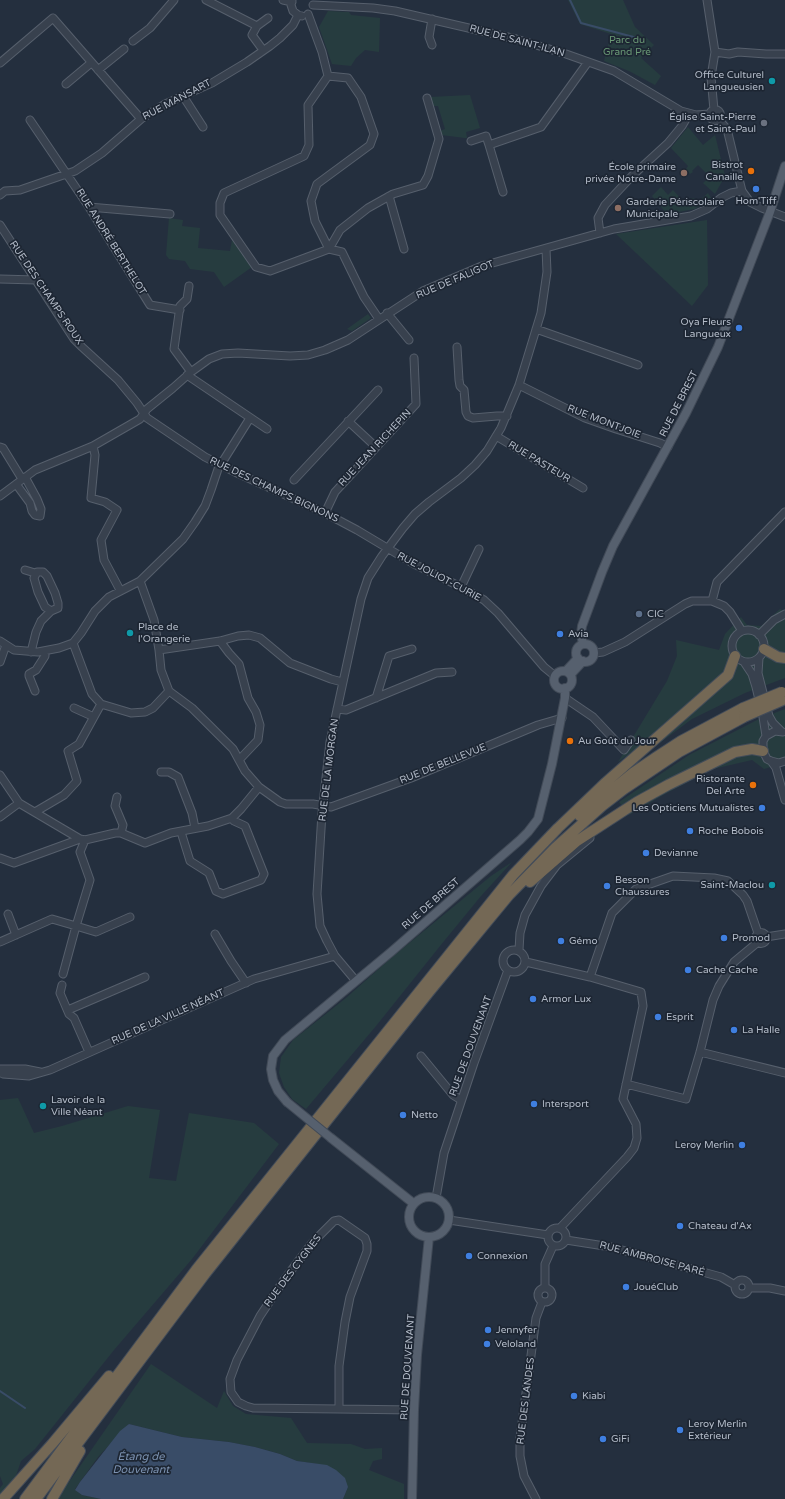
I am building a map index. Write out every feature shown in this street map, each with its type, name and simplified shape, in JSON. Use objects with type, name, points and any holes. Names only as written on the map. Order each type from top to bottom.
[{"type":"highway","points":[[764,649],[778,657],[785,658]]},
{"type":"highway","points":[[25,1499],[196,1270],[513,875],[558,828],[604,784],[728,675],[735,656]]},
{"type":"highway","points":[[513,875],[599,799],[632,773],[681,741],[784,696]]},
{"type":"highway","points":[[36,1499],[204,1274],[474,936],[509,895],[540,862],[602,806],[640,777],[743,713]]},
{"type":"highway","points":[[474,936],[497,917],[536,876],[562,853],[577,841],[637,802],[735,752],[752,749],[763,751]]},
{"type":"highway","points":[[3,1499],[52,1444],[118,1364],[140,1344]]},
{"type":"highway","points":[[52,1499],[71,1464],[86,1441],[91,1425]]},
{"type":"main road","name":"RUE DE BREST","points":[[583,644],[581,634],[582,626],[608,559],[635,506],[690,406],[718,347],[770,212],[785,166]]},
{"type":"main road","points":[[583,644],[591,646],[594,653],[590,660],[580,659],[577,649],[583,644]]},
{"type":"main road","points":[[568,673],[580,659]]},
{"type":"main road","points":[[558,672],[568,673],[572,683],[565,688],[557,686],[554,682],[555,676],[558,672]]},
{"type":"main road","name":"RUE DE BREST","points":[[413,1203],[287,1102],[278,1091],[273,1080],[271,1069],[274,1056],[285,1040],[356,981],[528,832],[538,819],[544,800],[562,718],[565,688]]},
{"type":"main road","points":[[423,1197],[436,1198],[442,1201],[446,1206],[448,1213],[449,1220],[444,1230],[434,1236],[429,1237],[418,1234],[410,1226],[409,1214],[413,1203],[423,1197]]},
{"type":"main road","name":"RUE DE DOUVENANT","points":[[412,1499],[417,1354],[429,1237]]},
{"type":"street","points":[[133,41],[150,28],[174,0]]},
{"type":"street","points":[[206,0],[257,26]]},
{"type":"street","points":[[283,0],[292,1],[292,8],[298,15],[308,14],[312,9],[312,2]]},
{"type":"street","points":[[707,0],[715,52],[711,77],[711,119],[715,121],[718,120],[727,129],[742,191],[750,202],[770,212],[785,217]]},
{"type":"street","name":"RUE DE SAINT-ILAN","points":[[312,2],[380,9],[432,19],[516,39],[614,71],[681,111],[689,114],[703,116],[712,112]]},
{"type":"street","points":[[308,14],[322,52],[328,76],[308,105],[309,145],[304,156],[224,193],[220,203],[220,215],[256,267],[270,271],[329,248],[340,230],[368,208],[389,196],[423,185],[428,176],[439,139],[427,98]]},
{"type":"street","name":"RUE MANSART","points":[[2,192],[20,190],[75,171],[102,153],[141,119],[165,104],[212,83],[247,62],[280,38],[293,25],[298,15]]},
{"type":"street","points":[[0,63],[53,18],[141,119]]},
{"type":"street","points":[[263,50],[252,35],[257,26],[268,18]]},
{"type":"street","points":[[432,19],[425,38],[432,44]]},
{"type":"street","points":[[98,70],[124,49]]},
{"type":"street","points":[[715,52],[729,54],[738,52],[785,54]]},
{"type":"street","points":[[66,84],[92,62]]},
{"type":"street","points":[[489,145],[541,127],[588,62]]},
{"type":"street","points":[[328,76],[348,78],[362,97],[374,134],[370,144],[317,184],[311,201],[315,221],[329,248],[342,252],[364,297],[379,319]]},
{"type":"street","points":[[183,96],[204,127]]},
{"type":"street","points":[[600,233],[598,218],[606,205],[632,176],[668,143],[689,114]]},
{"type":"street","name":"RUE ANDRÉ BERTHELOT","points":[[30,120],[67,174],[150,305],[180,310]]},
{"type":"street","points":[[471,141],[486,136],[503,192]]},
{"type":"street","name":"RUE DE FALIGOT","points":[[0,496],[35,470],[93,446],[140,419],[143,413],[189,374],[210,359],[222,354],[246,353],[290,356],[308,355],[325,350],[348,340],[387,313],[422,292],[482,266],[632,225],[695,215],[707,209],[721,198],[732,193],[742,191]]},
{"type":"street","points":[[389,196],[404,249]]},
{"type":"street","points":[[89,208],[170,214]]},
{"type":"street","name":"RUE DES CHAMPS ROUX","points":[[0,225],[74,338],[82,348],[118,380],[140,407],[143,413]]},
{"type":"street","name":"RUE DE LA MORGAN","points":[[356,981],[335,956],[320,926],[317,909],[317,870],[330,742],[361,598],[368,578],[382,556],[416,514],[475,466],[488,451],[496,436],[519,385],[536,329],[544,296],[547,272],[546,249]]},
{"type":"street","points":[[0,279],[36,280]]},
{"type":"street","points":[[189,286],[187,299],[180,306],[174,349],[189,374],[267,429]]},
{"type":"street","points":[[387,313],[409,340]]},
{"type":"street","points":[[536,329],[638,365]]},
{"type":"street","points":[[457,347],[459,380],[460,386],[464,390],[466,412],[468,416],[473,418],[506,416]]},
{"type":"street","name":"RUE JEAN RICHEPIN","points":[[325,513],[335,492],[416,404],[414,358]]},
{"type":"street","name":"RUE MONTJOIE","points":[[519,385],[586,418],[668,447]]},
{"type":"street","points":[[294,480],[378,390]]},
{"type":"street","name":"RUE DES CHAMPS BIGNONS","points":[[143,413],[147,418],[205,457],[245,477],[325,513],[388,549]]},
{"type":"street","points":[[0,662],[3,643],[14,650],[31,652],[59,648],[73,642],[81,633],[95,611],[109,597],[140,581],[183,538],[195,522],[205,506],[218,468],[250,418]]},
{"type":"street","points":[[348,421],[376,447]]},
{"type":"street","name":"RUE PASTEUR","points":[[496,436],[583,488]]},
{"type":"street","points":[[93,446],[95,455],[91,498],[105,502],[117,510],[101,540],[104,560],[120,590]]},
{"type":"street","points":[[0,447],[3,448],[37,499],[41,509],[40,516],[35,515],[32,511],[30,503],[16,484]]},
{"type":"street","points":[[712,601],[717,582],[785,512]]},
{"type":"street","points":[[461,587],[479,548]]},
{"type":"street","name":"RUE JOLIOT-CURIE","points":[[388,549],[484,600],[492,607],[544,667],[555,676]]},
{"type":"street","points":[[25,570],[36,573],[43,572],[47,576],[58,603],[58,608],[51,611],[41,621],[36,632],[31,652]]},
{"type":"street","points":[[36,573],[34,578],[38,592],[45,607],[51,611]]},
{"type":"street","points":[[73,642],[92,694],[101,704],[131,713],[145,712],[153,708],[169,691],[161,670],[160,650],[154,620],[140,581]]},
{"type":"street","points":[[594,653],[603,652],[625,642],[692,601],[712,601],[724,606],[730,612],[742,632]]},
{"type":"street","points":[[759,635],[774,620],[785,614]]},
{"type":"street","points":[[783,732],[773,723],[758,674],[759,658],[764,649],[764,644],[759,635],[751,631],[742,632],[735,638],[732,647],[735,656],[744,662],[752,674],[763,716],[766,736],[762,746],[763,751],[767,759],[771,761],[776,768],[785,800]]},
{"type":"street","points":[[160,650],[220,641],[249,634],[260,638],[290,663],[342,682]]},
{"type":"street","points":[[220,641],[228,653],[239,664],[248,698],[256,712],[260,725],[258,740],[240,760]]},
{"type":"street","points":[[376,698],[389,656],[412,649]]},
{"type":"street","points":[[35,691],[29,674],[36,670],[45,656],[45,651]]},
{"type":"street","points":[[744,662],[754,661],[759,658]]},
{"type":"street","points":[[337,709],[346,710],[436,673],[452,672]]},
{"type":"street","name":"RUE DE BELLEVUE","points":[[169,691],[192,708],[233,749],[245,771],[259,787],[280,802],[286,804],[313,804],[323,807],[331,807],[354,800],[538,725],[562,718]]},
{"type":"street","points":[[565,698],[583,708],[594,717],[624,750],[631,740]]},
{"type":"street","points":[[35,812],[64,795],[77,781],[68,751],[79,744],[101,704]]},
{"type":"street","points":[[74,708],[94,717]]},
{"type":"street","points":[[766,736],[770,733],[783,732]]},
{"type":"street","points":[[771,761],[779,763],[785,761]]},
{"type":"street","points":[[161,772],[169,772],[178,777],[192,813],[195,828]]},
{"type":"street","points":[[0,775],[18,803],[82,840]]},
{"type":"street","points":[[0,858],[14,863],[82,840],[115,833],[121,833],[145,843],[171,833],[208,826],[232,818],[241,810],[259,787]]},
{"type":"street","points":[[117,797],[115,806],[123,825],[121,833]]},
{"type":"street","points":[[0,817],[18,803]]},
{"type":"street","points":[[181,832],[190,860],[209,873],[216,891],[223,894],[262,880],[264,874],[245,826],[234,821],[232,818]]},
{"type":"street","points":[[519,950],[520,933],[525,915],[541,886],[557,865],[611,820]]},
{"type":"street","points":[[63,974],[90,880],[80,852],[82,840]]},
{"type":"street","points":[[590,977],[612,913],[636,889],[673,876],[714,878],[728,881],[747,900],[758,933],[756,938],[758,942]]},
{"type":"street","points":[[8,914],[16,935]]},
{"type":"street","points":[[0,942],[52,919],[96,932],[130,917]]},
{"type":"street","points":[[758,933],[764,933],[766,937]]},
{"type":"street","points":[[215,934],[246,983]]},
{"type":"street","points":[[766,937],[785,934]]},
{"type":"street","points":[[626,1084],[686,1099],[718,986],[734,962],[758,942],[765,942],[766,937]]},
{"type":"street","points":[[510,950],[519,950],[525,956],[526,962],[520,971],[516,972],[508,970],[503,963],[504,957],[510,950]]},
{"type":"street","name":"RUE DE LA VILLE NÉANT","points":[[1,1072],[25,1069],[42,1072],[254,979],[335,956]]},
{"type":"street","points":[[526,962],[590,977],[641,992],[643,1006],[623,1099],[636,1124],[637,1138],[634,1148],[560,1228],[551,1230],[548,1235],[549,1241],[553,1246]]},
{"type":"street","name":"RUE DE DOUVENANT","points":[[436,1198],[444,1153],[461,1100],[508,970]]},
{"type":"street","points":[[68,1010],[145,977]]},
{"type":"street","points":[[62,985],[60,993],[69,1014],[74,1018],[89,1052]]},
{"type":"street","points":[[700,1052],[785,1073]]},
{"type":"street","points":[[421,1056],[453,1095],[461,1100]]},
{"type":"street","name":"RUE DES CYGNES","points":[[339,1410],[339,1366],[344,1322],[350,1297],[367,1251],[367,1244],[365,1238],[339,1220],[334,1221],[312,1243],[284,1280],[260,1316],[237,1360],[230,1379],[229,1384],[234,1397],[238,1402],[253,1408],[339,1410],[414,1410]]},
{"type":"street","points":[[449,1220],[548,1235]]},
{"type":"street","points":[[553,1246],[563,1245],[566,1240],[566,1234],[560,1228]]},
{"type":"street","name":"RUE AMBROISE PARÉ","points":[[566,1240],[611,1247],[721,1277],[735,1285]]},
{"type":"street","points":[[545,1287],[545,1264],[553,1246]]},
{"type":"street","points":[[743,1280],[748,1283],[749,1288],[748,1292],[741,1295],[735,1291],[735,1285],[738,1281],[743,1280]]},
{"type":"street","points":[[545,1287],[551,1290],[552,1297],[547,1302],[542,1302],[538,1298],[538,1293],[540,1289],[545,1287]]},
{"type":"street","points":[[749,1288],[770,1288],[785,1291]]},
{"type":"street","name":"RUE DES LANDES","points":[[536,1499],[524,1476],[520,1456],[520,1438],[536,1318],[542,1302]]},
{"type":"green space","name":"Parc du Grand Pré","points":[[568,0],[623,0],[635,27],[654,45],[641,58],[661,76],[655,85],[629,71],[604,61],[611,34],[580,24]]},
{"type":"green space","points":[[328,11],[349,12],[351,15],[380,18],[379,52],[365,50],[356,58],[351,66],[332,64],[319,27]]},
{"type":"green space","points":[[470,95],[480,128],[466,132],[467,138],[441,135],[440,131],[445,129],[438,106],[433,106],[430,97]]},
{"type":"green space","points":[[688,127],[703,145],[715,135],[725,176],[715,194],[703,183],[710,177],[698,165],[690,174],[686,169],[688,166],[671,148]]},
{"type":"green space","points":[[661,187],[668,195],[673,190],[684,202],[693,198],[700,200],[708,193],[711,198],[695,209],[667,214],[652,196]]},
{"type":"green space","points":[[169,218],[183,220],[182,226],[200,228],[198,248],[230,251],[232,240],[252,267],[224,287],[214,272],[190,269],[185,261],[169,259],[166,255]]},
{"type":"green space","points":[[707,220],[708,285],[692,306],[616,234]]},
{"type":"green space","points":[[368,314],[371,318],[352,331],[347,329]]},
{"type":"green space","points":[[780,609],[785,612],[785,678],[745,693],[692,719],[657,745],[651,738],[618,762],[667,681],[677,656],[676,640],[719,650],[725,634],[741,617],[747,625],[761,626]]},
{"type":"green space","points":[[785,709],[785,763],[764,769],[752,760],[713,769],[629,815],[619,802],[689,755],[759,719]]},
{"type":"green space","points":[[512,862],[481,896],[376,1026],[306,1109],[292,1099],[284,1087],[279,1073],[281,1057],[293,1040],[346,998],[391,958],[491,876]]},
{"type":"green space","points":[[18,1098],[34,1133],[128,1106],[160,1110],[149,1178],[176,1181],[189,1113],[254,1123],[279,1144],[192,1259],[114,1350],[35,1449],[21,1461],[8,1499],[0,1499],[0,1488],[3,1484],[0,1476],[0,1100]]},
{"type":"green space","points":[[151,1364],[217,1408],[224,1391],[233,1406],[246,1414],[291,1418],[307,1443],[351,1444],[365,1449],[382,1448],[382,1459],[373,1461],[369,1470],[404,1484],[404,1499],[343,1499],[348,1487],[317,1464],[297,1461],[280,1454],[255,1447],[229,1442],[182,1437],[129,1424],[98,1457],[75,1489],[82,1495],[101,1499],[54,1499],[69,1482]]},
{"type":"water","name":"Étang de Douvenant","points":[[129,1424],[182,1437],[229,1442],[255,1447],[280,1454],[297,1461],[327,1465],[336,1470],[345,1478],[348,1487],[343,1499],[101,1499],[82,1495],[75,1490],[120,1431]]},
{"type":"waterway","points":[[570,0],[581,23],[641,39]]},
{"type":"waterway","points":[[0,1391],[25,1408]]},
{"type":"place","name":"Office Culturel Langueusien","points":[[772,81]]},
{"type":"place","name":"Église Saint-Pierre et Saint-Paul","points":[[764,123]]},
{"type":"place","name":"Bistrot Canaille","points":[[751,171]]},
{"type":"place","name":"École primaire privée Notre-Dame","points":[[684,173]]},
{"type":"place","name":"Hom'Tiff","points":[[756,189]]},
{"type":"place","name":"Garderie Périscolaire Municipale","points":[[618,208]]},
{"type":"place","name":"Oya Fleurs Langueux","points":[[739,328]]},
{"type":"place","name":"CIC","points":[[639,614]]},
{"type":"place","name":"Place de l'Orangerie","points":[[130,633]]},
{"type":"place","name":"Avia","points":[[560,634]]},
{"type":"place","name":"Au Goût du Jour","points":[[570,741]]},
{"type":"place","name":"Ristorante Del Arte","points":[[753,785]]},
{"type":"place","name":"Les Opticiens Mutualistes","points":[[762,808]]},
{"type":"place","name":"Roche Bobois","points":[[690,831]]},
{"type":"place","name":"Devianne","points":[[646,853]]},
{"type":"place","name":"Saint-Maclou","points":[[772,885]]},
{"type":"place","name":"Besson Chaussures","points":[[607,886]]},
{"type":"place","name":"Promod","points":[[724,938]]},
{"type":"place","name":"Gémo","points":[[561,941]]},
{"type":"place","name":"Cache Cache","points":[[688,970]]},
{"type":"place","name":"Armor Lux","points":[[533,999]]},
{"type":"place","name":"Esprit","points":[[658,1017]]},
{"type":"place","name":"La Halle","points":[[734,1030]]},
{"type":"place","name":"Intersport","points":[[534,1104]]},
{"type":"place","name":"Lavoir de la Ville Néant","points":[[43,1106]]},
{"type":"place","name":"Netto","points":[[403,1115]]},
{"type":"place","name":"Leroy Merlin","points":[[742,1145]]},
{"type":"place","name":"Chateau d'Ax","points":[[680,1226]]},
{"type":"place","name":"Connexion","points":[[469,1256]]},
{"type":"place","name":"JouéClub","points":[[626,1287]]},
{"type":"place","name":"Jennyfer","points":[[488,1330]]},
{"type":"place","name":"Veloland","points":[[487,1344]]},
{"type":"place","name":"Kiabi","points":[[574,1396]]},
{"type":"place","name":"Leroy Merlin Extérieur","points":[[680,1430]]},
{"type":"place","name":"GiFi","points":[[603,1439]]}]
